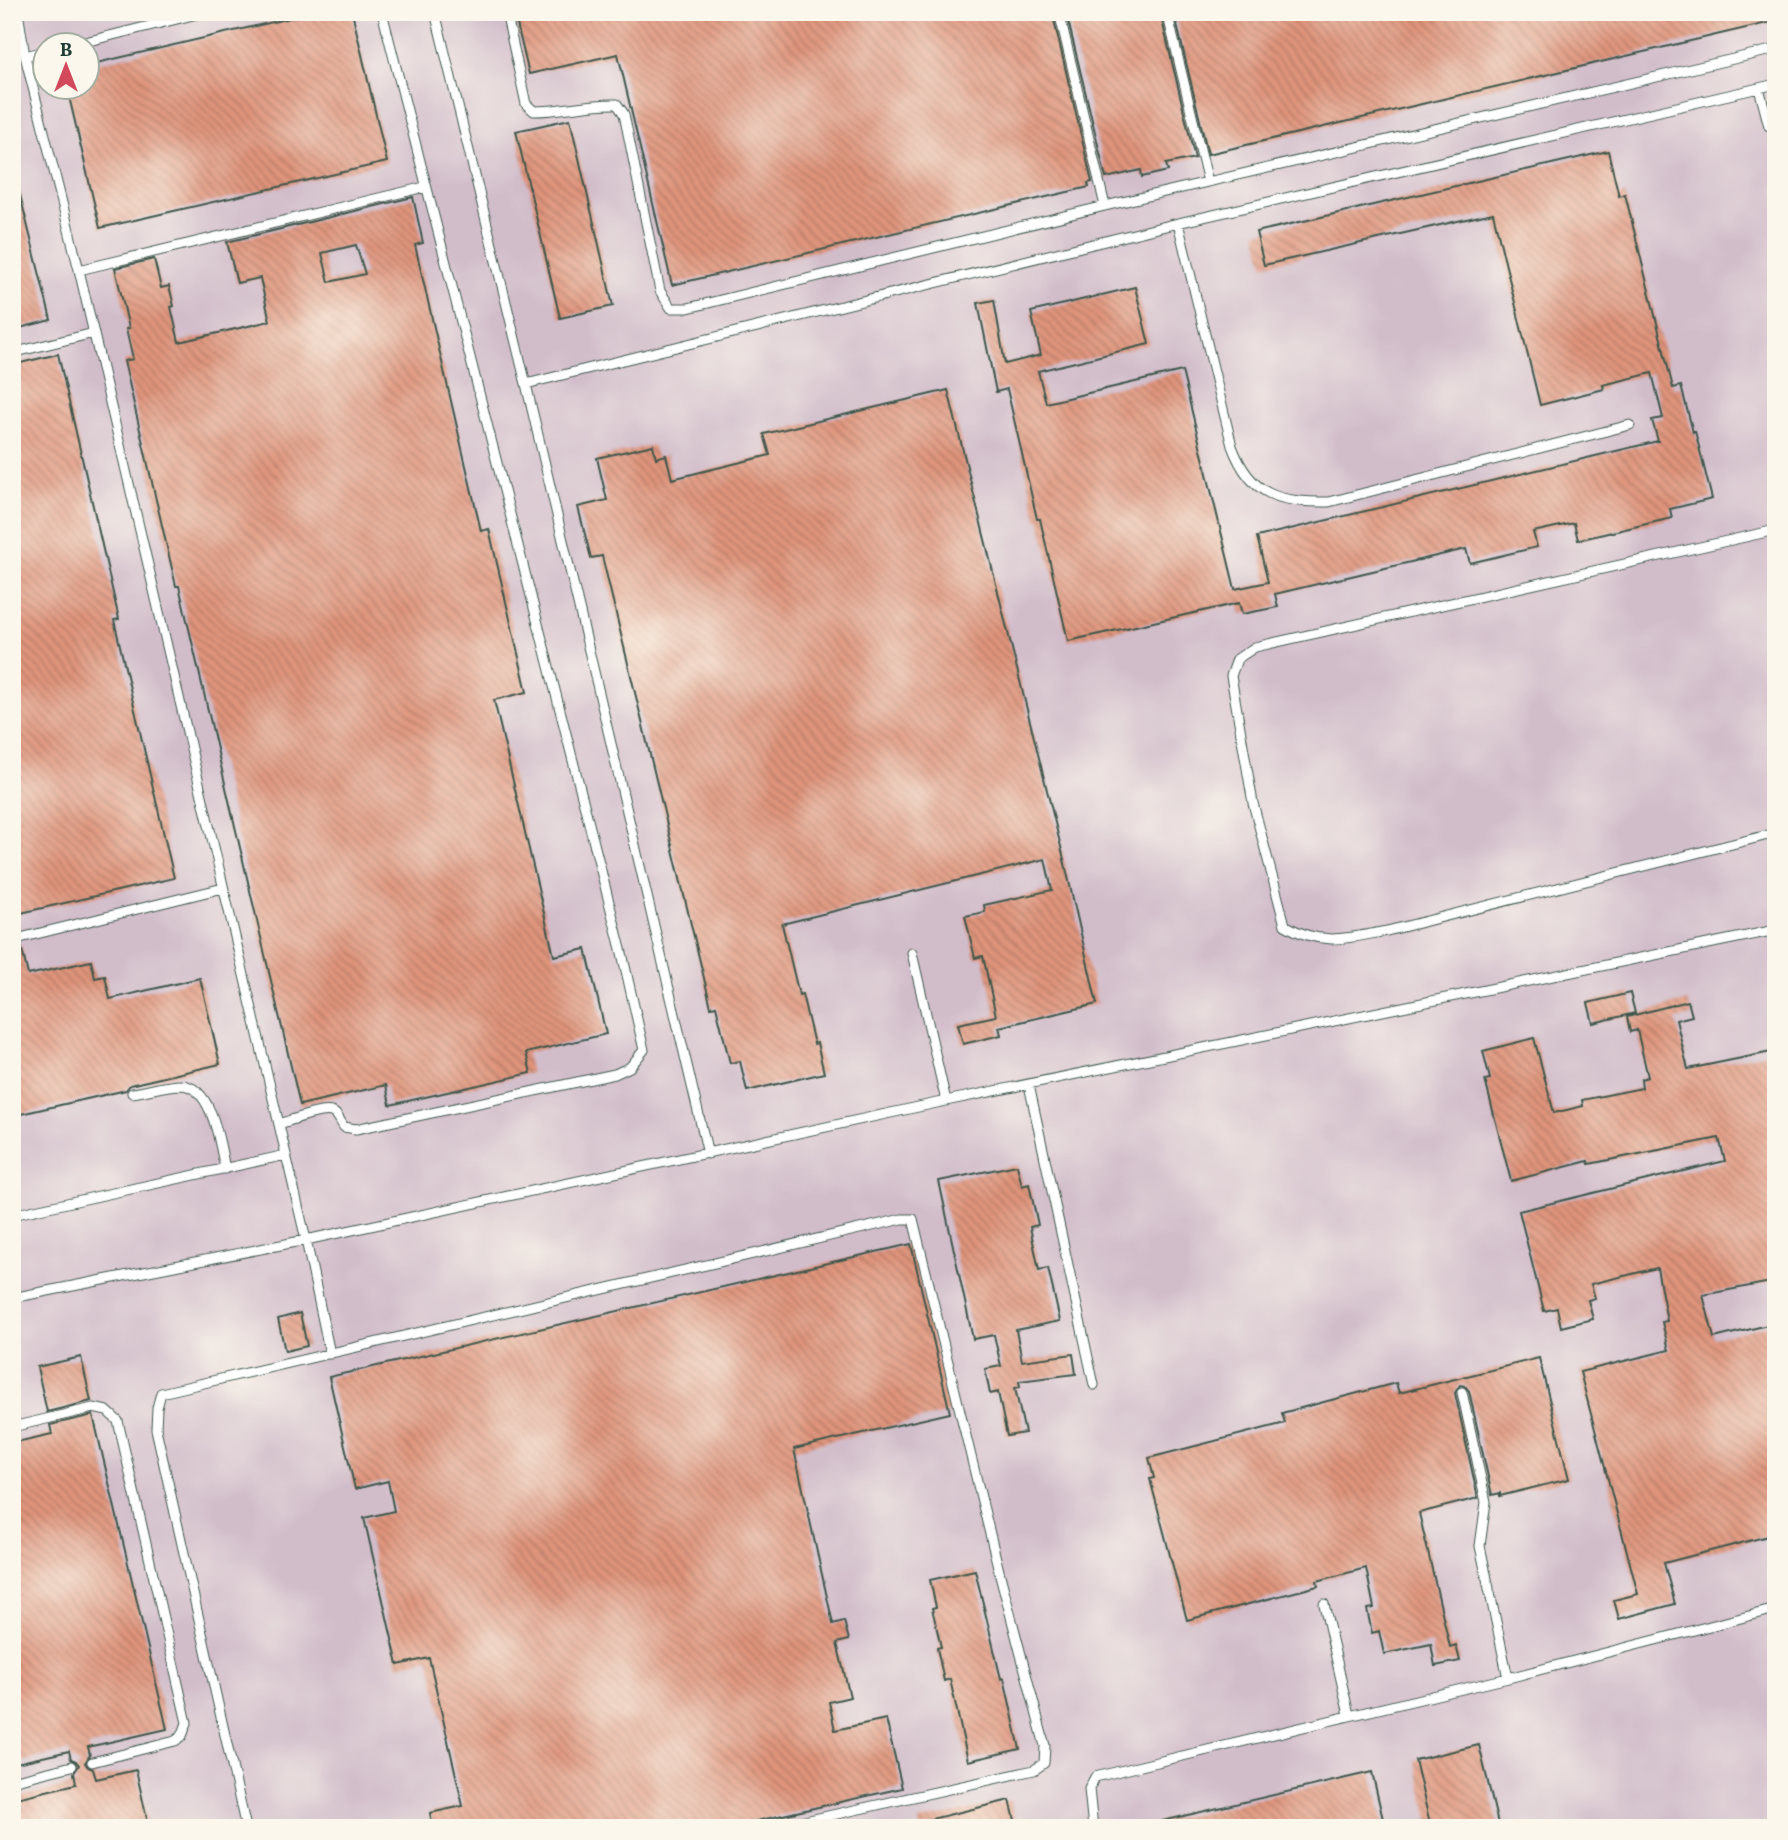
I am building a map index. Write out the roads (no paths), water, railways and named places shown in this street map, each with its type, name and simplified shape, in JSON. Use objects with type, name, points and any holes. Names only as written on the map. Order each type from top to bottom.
[{"type":"lane","points":[[18,12],[16,25],[94,333],[306,1240],[330,1354]]},
{"type":"lane","points":[[102,38],[205,12]]},
{"type":"lane","points":[[279,1124],[322,1112],[332,1112],[344,1127],[356,1129],[615,1074],[630,1067],[644,1049],[619,940],[382,12]]},
{"type":"lane","points":[[435,12],[526,383],[708,1154]]},
{"type":"lane","points":[[506,12],[526,104],[534,111],[609,103],[617,104],[624,114],[660,291],[671,308],[688,308],[1105,206],[1776,49]]},
{"type":"lane","points":[[1059,12],[1105,206]]},
{"type":"lane","points":[[1167,12],[1208,182]]},
{"type":"lane","points":[[25,56],[32,54]]},
{"type":"lane","points":[[526,383],[1178,223],[1776,84]]},
{"type":"lane","points":[[1759,88],[1769,126],[1776,128]]},
{"type":"lane","points":[[79,270],[425,187]]},
{"type":"lane","points":[[1178,223],[1232,446],[1238,461],[1253,482],[1275,496],[1293,502],[1329,502],[1630,425]]},
{"type":"lane","points":[[12,353],[94,333]]},
{"type":"lane","points":[[1776,530],[1255,647],[1237,659],[1231,676],[1253,803],[1285,925],[1303,936],[1339,940],[1387,931],[1776,833]]},
{"type":"lane","points":[[12,940],[223,888]]},
{"type":"lane","points":[[12,1298],[306,1240],[946,1101],[1776,930]]},
{"type":"lane","points":[[912,953],[946,1101]]},
{"type":"lane","points":[[132,1093],[183,1085],[192,1089],[204,1100],[213,1116],[225,1169]]},
{"type":"lane","points":[[1029,1085],[1094,1385]]},
{"type":"lane","points":[[12,1215],[286,1155]]},
{"type":"lane","points":[[246,1828],[158,1440],[157,1408],[161,1393],[902,1219],[913,1219],[1000,1575],[1045,1746],[1044,1763],[1034,1770],[774,1828]]},
{"type":"lane","points":[[1462,1392],[1486,1502],[1480,1546],[1508,1678]]},
{"type":"lane","points":[[12,1427],[93,1408],[107,1411],[118,1421],[187,1723],[181,1736],[175,1741],[92,1762]]},
{"type":"lane","points":[[1324,1604],[1349,1715]]},
{"type":"lane","points":[[1093,1828],[1089,1789],[1095,1777],[1508,1678],[1776,1609]]},
{"type":"lane","points":[[12,1781],[72,1766]]}]
